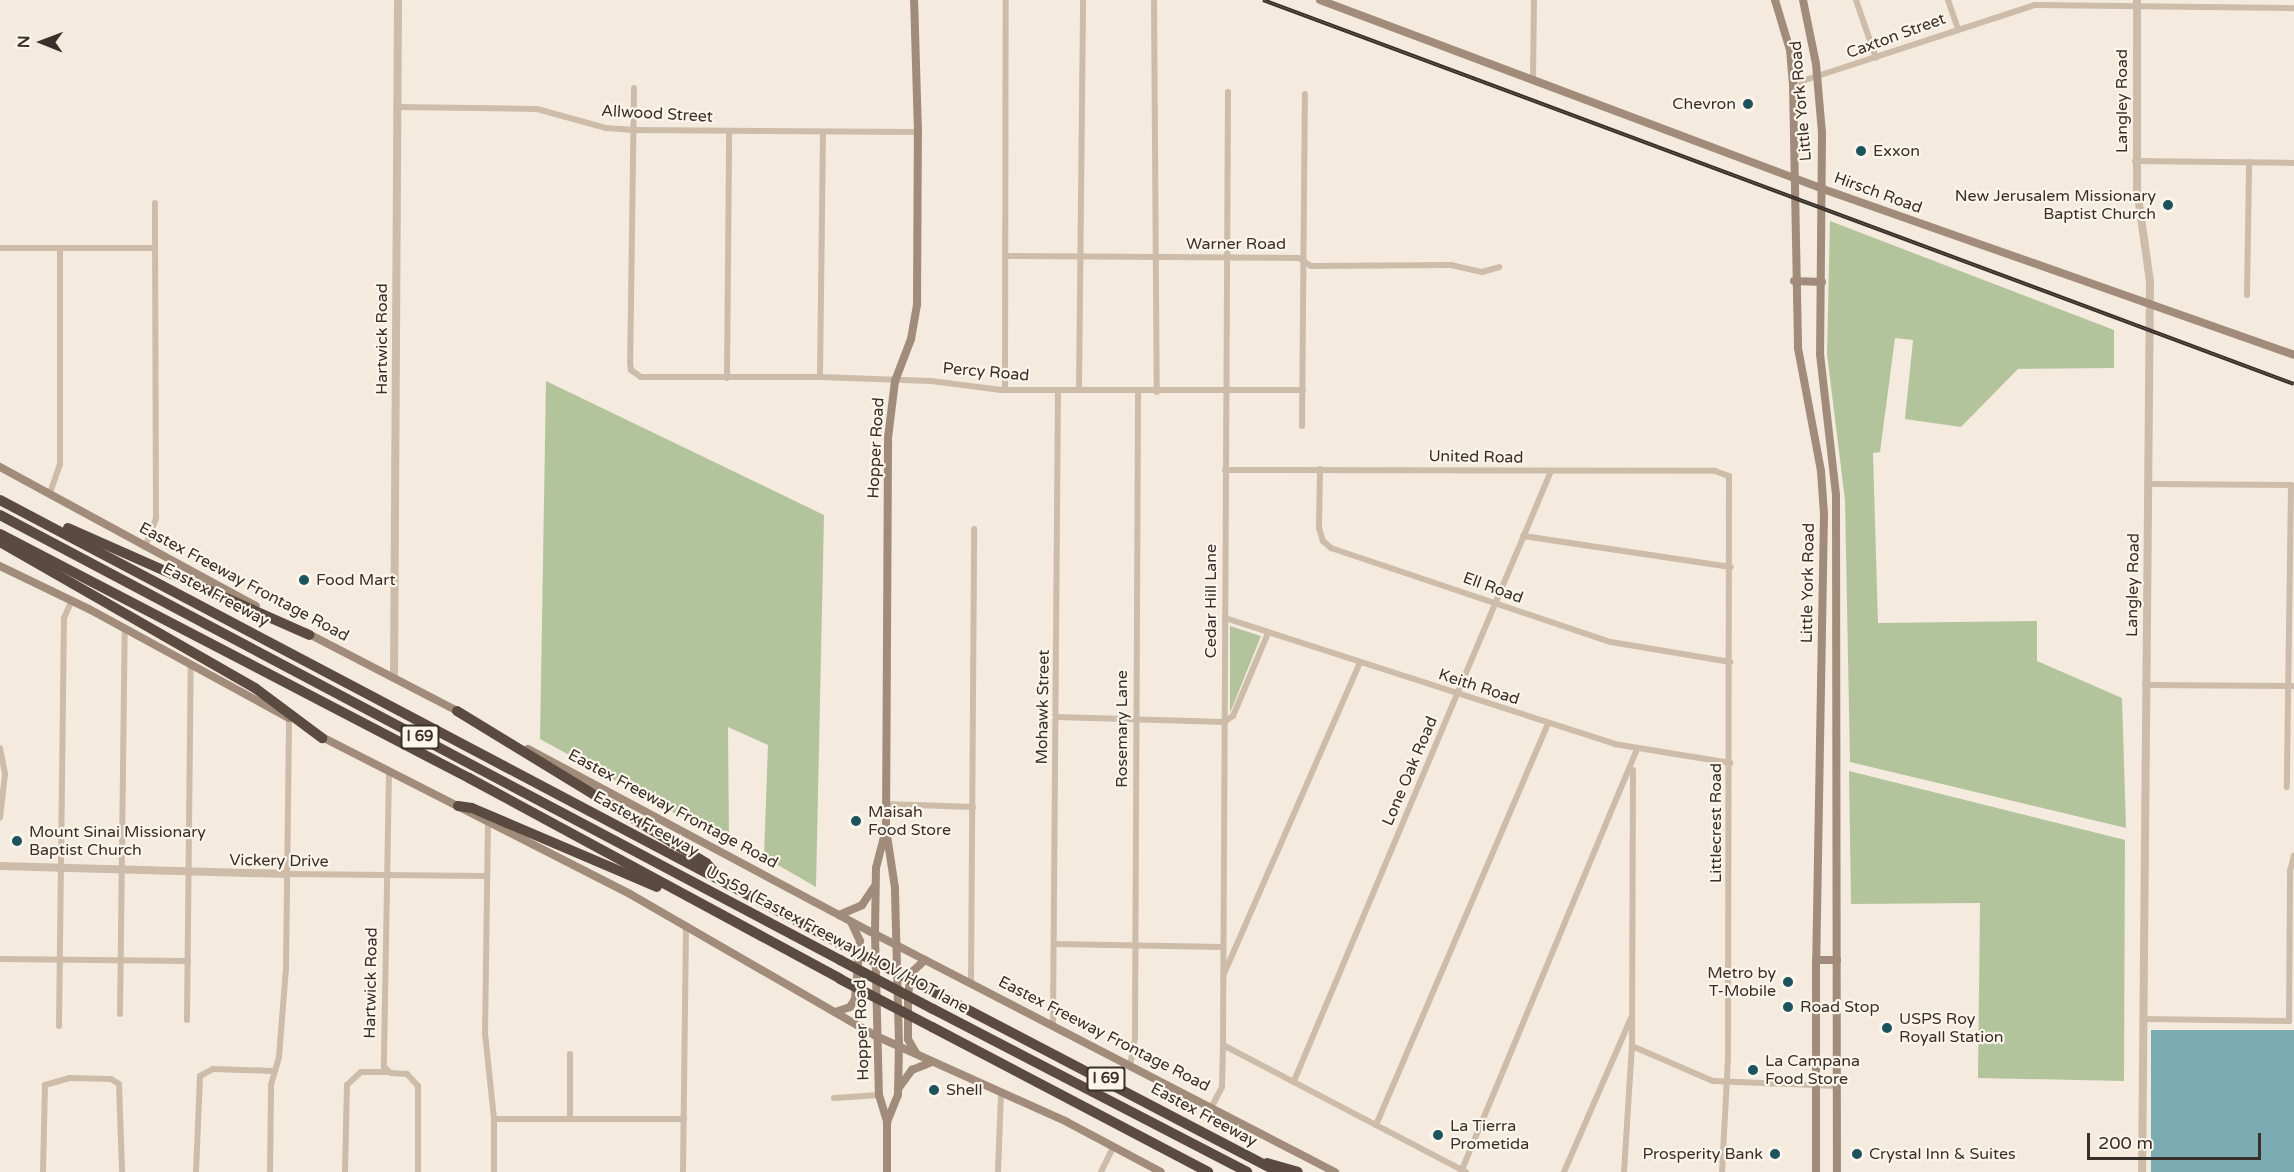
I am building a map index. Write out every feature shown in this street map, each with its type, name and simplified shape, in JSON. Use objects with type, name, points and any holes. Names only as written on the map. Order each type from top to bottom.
[{"type":"highway","name":"Eastex Freeway","points":[[0,500],[726,885],[1278,1172]]},
{"type":"highway","name":"US 59 (Eastex Freeway) HOV/HOT lane","points":[[0,515],[933,1009],[1247,1172]]},
{"type":"highway","points":[[35,518],[63,526],[309,635]]},
{"type":"highway","name":"I 69","points":[[0,534],[1208,1172]]},
{"type":"highway","points":[[0,542],[255,688],[322,738]]},
{"type":"highway","points":[[457,711],[706,863],[726,885]]},
{"type":"highway","points":[[458,806],[472,808],[755,931]]},
{"type":"highway","points":[[1257,1161],[1298,1172]]},
{"type":"main road","name":"Hopper Road","points":[[887,1122],[898,1089],[899,1044],[895,888],[886,829],[888,438],[895,381],[910,339],[916,304],[918,132],[914,0]]},
{"type":"main road","name":"Hirsch Road","points":[[1320,0],[1822,189],[2294,355]]},
{"type":"main road","name":"Little York Road","points":[[1776,0],[1790,50],[1793,84],[1796,179],[1794,281],[1798,348],[1821,471],[1824,514],[1816,960],[1816,1172]]},
{"type":"main road","name":"Little York Road","points":[[1803,0],[1818,78],[1822,189],[1820,354],[1836,495],[1837,1172]]},
{"type":"main road","points":[[1794,281],[1821,282]]},
{"type":"main road","name":"Eastex Freeway Frontage Road","points":[[0,467],[309,635],[457,711],[895,945],[1053,1023],[1130,1066],[1212,1106],[1335,1172]]},
{"type":"main road","points":[[0,566],[72,600],[322,738],[488,821],[686,925],[876,1036],[899,1044],[1001,1095],[1067,1122],[1161,1172]]},
{"type":"main road","name":"Hopper Road","points":[[886,829],[876,863],[875,934],[876,1036],[879,1095],[887,1122],[887,1172]]},
{"type":"main road","points":[[839,915],[862,905],[875,886]]},
{"type":"main road","points":[[835,1012],[850,1007],[855,999],[860,941],[850,921]]},
{"type":"main road","points":[[920,1056],[908,1039],[908,995],[911,973],[925,960]]},
{"type":"main road","points":[[1816,960],[1837,960]]},
{"type":"main road","points":[[898,1089],[912,1070],[932,1062]]},
{"type":"street","name":"Hartwick Road","points":[[394,678],[398,0]]},
{"type":"street","points":[[1005,390],[1006,0]]},
{"type":"street","points":[[1079,390],[1083,0]]},
{"type":"street","points":[[1154,0],[1157,392]]},
{"type":"street","points":[[1533,80],[1534,0]]},
{"type":"street","points":[[1856,0],[1876,58]]},
{"type":"street","points":[[1948,0],[1958,28]]},
{"type":"street","name":"Caxton Street","points":[[1793,84],[1818,78],[2020,8],[2052,2],[2294,8]]},
{"type":"street","name":"Langley Road","points":[[2137,3],[2135,161],[2146,237],[2149,304],[2142,1172]]},
{"type":"street","points":[[633,130],[634,88]]},
{"type":"street","name":"Cedar Hill Lane","points":[[1212,1106],[1222,1087],[1223,1045],[1228,92]]},
{"type":"street","points":[[1302,426],[1305,94]]},
{"type":"street","name":"Allwood Street","points":[[398,107],[537,109],[606,128],[633,130],[918,132]]},
{"type":"street","name":"Percy Road","points":[[633,130],[631,370],[641,377],[820,377],[1005,390],[1138,392],[1303,390]]},
{"type":"street","points":[[727,378],[729,131]]},
{"type":"street","points":[[820,377],[823,132]]},
{"type":"street","points":[[2135,161],[2294,163]]},
{"type":"street","points":[[2247,295],[2249,162]]},
{"type":"street","points":[[146,547],[156,518],[155,203]]},
{"type":"street","points":[[0,248],[155,248]]},
{"type":"street","points":[[50,493],[60,464],[60,248]]},
{"type":"street","name":"Warner Road","points":[[1006,256],[1299,258],[1311,266],[1451,265],[1482,272],[1499,267]]},
{"type":"street","name":"Mohawk Street","points":[[1053,1023],[1058,390]]},
{"type":"street","name":"Rosemary Lane","points":[[1130,1066],[1135,1051],[1138,392]]},
{"type":"street","name":"Ell Road","points":[[1320,469],[1319,528],[1326,545],[1611,642],[1730,662]]},
{"type":"street","name":"United Road","points":[[1225,470],[1715,471],[1727,475]]},
{"type":"street","name":"Lone Oak Road","points":[[1294,1081],[1551,471]]},
{"type":"street","name":"Littlecrest Road","points":[[1722,1172],[1728,1082],[1731,490],[1727,475]]},
{"type":"street","points":[[2148,484],[2291,485],[2293,513],[2292,686],[2287,787]]},
{"type":"street","points":[[971,984],[974,529]]},
{"type":"street","points":[[1524,536],[1731,567]]},
{"type":"street","points":[[59,1026],[64,618],[72,600]]},
{"type":"street","name":"Keith Road","points":[[1225,618],[1548,724],[1637,749],[1730,763]]},
{"type":"street","points":[[120,1014],[125,628]]},
{"type":"street","points":[[1057,717],[1135,718],[1224,723],[1233,716],[1268,633]]},
{"type":"street","points":[[1223,976],[1360,663]]},
{"type":"street","points":[[187,1020],[191,666]]},
{"type":"street","points":[[2145,685],[2292,686]]},
{"type":"street","points":[[270,1172],[272,1071],[279,1057],[286,969],[289,718]]},
{"type":"street","points":[[1376,1125],[1548,724]]},
{"type":"street","points":[[0,748],[5,774],[0,818]]},
{"type":"street","points":[[1223,1045],[1463,1171],[1633,766],[1637,749]]},
{"type":"street","points":[[1624,1172],[1632,1046],[1633,766]]},
{"type":"street","name":"Hartwick Road","points":[[388,1072],[384,1061],[389,771]]},
{"type":"street","points":[[886,804],[972,807]]},
{"type":"street","points":[[488,821],[485,876],[485,1033],[494,1119],[494,1172]]},
{"type":"street","points":[[2143,1019],[2289,1021],[2290,871],[2294,855]]},
{"type":"street","name":"Vickery Drive","points":[[0,866],[122,868],[189,873],[485,876]]},
{"type":"street","points":[[683,1172],[686,925]]},
{"type":"street","points":[[1055,944],[1222,946]]},
{"type":"street","points":[[0,959],[188,961]]},
{"type":"street","points":[[1564,1172],[1631,1017]]},
{"type":"street","points":[[1632,1046],[1698,1077],[1728,1082],[1838,1086]]},
{"type":"street","points":[[570,1054],[570,1118]]},
{"type":"street","points":[[196,1172],[200,1076],[213,1069],[272,1071]]},
{"type":"street","points":[[345,1172],[347,1085],[361,1072],[407,1074],[418,1086],[418,1172]]},
{"type":"street","points":[[43,1172],[45,1085],[70,1078],[111,1079],[122,1088],[122,1172]]},
{"type":"street","points":[[834,1098],[879,1095]]},
{"type":"street","points":[[998,1172],[1001,1095]]},
{"type":"street","points":[[494,1119],[684,1119]]},
{"type":"street","points":[[1101,1172],[1113,1147]]},
{"type":"green space","points":[[1830,221],[2114,330],[2114,368],[2018,369],[1961,427],[1905,419],[1913,340],[1895,338],[1880,452],[1873,453],[1878,623],[2037,621],[2037,661],[2122,698],[2126,828],[1850,762],[1845,500],[1827,354]]},
{"type":"green space","points":[[546,381],[824,515],[816,887],[764,857],[768,745],[728,727],[729,843],[540,739]]},
{"type":"green space","points":[[1230,626],[1261,636],[1230,713]]},
{"type":"green space","points":[[1849,771],[2125,840],[2124,1081],[1978,1078],[1980,903],[1851,904]]},
{"type":"water","points":[[2151,1030],[2294,1030],[2294,1172],[2151,1172]]},
{"type":"railway","points":[[1263,0],[2294,384]]},
{"type":"place","name":"Chevron","points":[[1748,104]]},
{"type":"place","name":"Exxon","points":[[1861,151]]},
{"type":"place","name":"New Jerusalem Missionary Baptist Church","points":[[2168,205]]},
{"type":"place","name":"Food Mart","points":[[304,580]]},
{"type":"place","name":"Maisah Food Store","points":[[856,821]]},
{"type":"place","name":"Mount Sinai Missionary Baptist Church","points":[[17,841]]},
{"type":"place","name":"Metro by T-Mobile","points":[[1788,982]]},
{"type":"place","name":"Road Stop","points":[[1788,1007]]},
{"type":"place","name":"USPS Roy Royall Station","points":[[1887,1028]]},
{"type":"place","name":"La Campana Food Store","points":[[1753,1070]]},
{"type":"place","name":"Shell","points":[[934,1090]]},
{"type":"place","name":"La Tierra Prometida","points":[[1438,1135]]},
{"type":"place","name":"Prosperity Bank","points":[[1775,1154]]},
{"type":"place","name":"Crystal Inn & Suites","points":[[1857,1154]]}]
